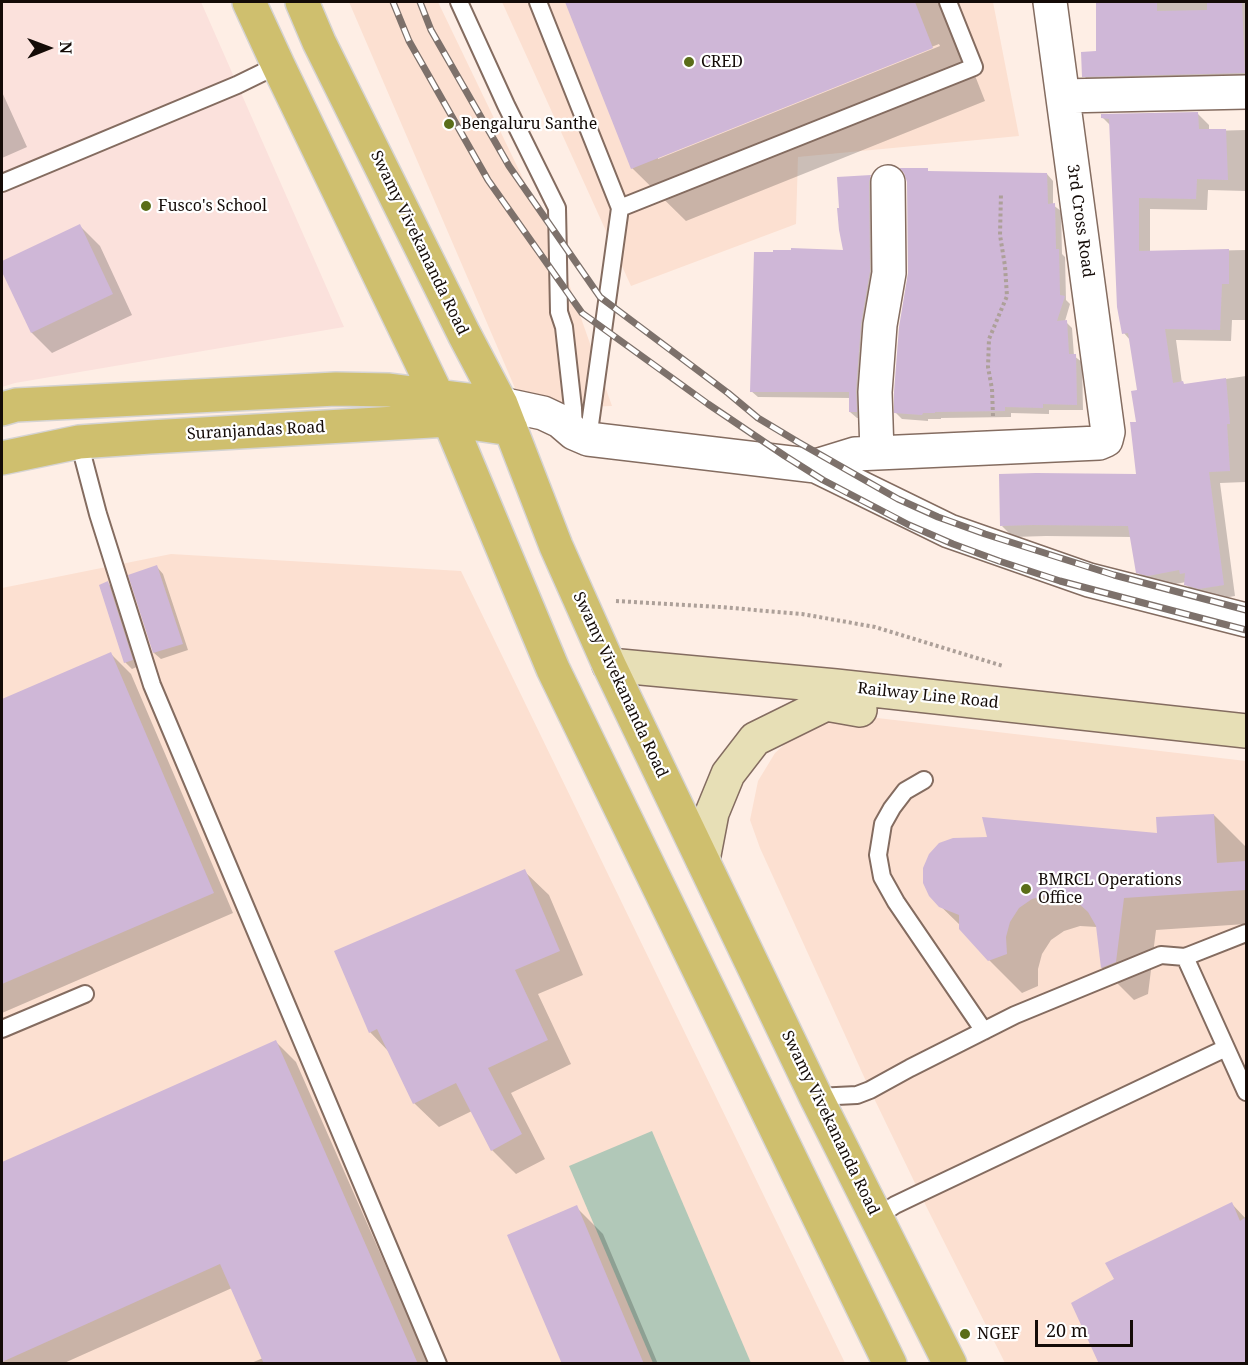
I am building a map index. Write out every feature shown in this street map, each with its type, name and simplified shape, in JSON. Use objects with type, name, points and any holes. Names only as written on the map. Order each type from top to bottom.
[{"type":"main road","points":[[249,2],[443,408],[553,669],[890,1364]]},
{"type":"main road","name":"Swamy Vivekananda Road","points":[[302,2],[324,52],[506,416],[556,546],[609,665],[816,1097],[950,1364]]},
{"type":"main road","name":"Suranjandas Road","points":[[2,409],[16,405],[336,389],[389,390],[443,408],[506,416]]},
{"type":"main road","name":"Suranjandas Road","points":[[2,458],[79,442],[443,408]]},
{"type":"main road","name":"Railway Line Road","points":[[609,665],[836,686],[1246,731]]},
{"type":"main road","points":[[703,860],[711,813],[728,774],[755,739],[826,704],[896,716],[1246,753]]},
{"type":"street","name":"3rd Cross Road","points":[[992,447],[1099,443],[1106,440],[1108,432],[1050,2]]},
{"type":"street","points":[[1063,96],[1246,92]]},
{"type":"street","points":[[877,453],[875,392],[880,325],[889,273],[888,182]]},
{"type":"street","points":[[506,416],[557,437],[581,436],[816,466],[949,531],[1089,579],[1246,620]]},
{"type":"street","points":[[816,466],[855,454],[992,447]]},
{"type":"lane","points":[[459,2],[556,208],[560,312],[564,327],[573,408],[581,436]]},
{"type":"lane","points":[[538,2],[620,208],[581,436]]},
{"type":"lane","points":[[620,208],[974,67],[948,2]]},
{"type":"lane","points":[[2,183],[237,85],[278,65]]},
{"type":"lane","points":[[79,442],[100,522],[152,685],[438,1364]]},
{"type":"lane","points":[[924,780],[905,791],[883,824],[878,855],[882,878],[984,1031]]},
{"type":"lane","points":[[816,1097],[857,1095],[1015,1015],[1161,955],[1185,957],[1246,933]]},
{"type":"lane","points":[[1185,957],[1246,1092]]},
{"type":"lane","points":[[2,1029],[85,994]]},
{"type":"lane","points":[[876,1217],[895,1205],[1226,1048]]},
{"type":"path","points":[[992,447],[989,339],[1007,296],[1000,235],[1001,193]]},
{"type":"path","points":[[579,599],[802,614],[875,627],[1003,666]]},
{"type":"shaded area","name":"Fusco's School","points":[[2,2],[201,2],[344,327],[2,387]]},
{"type":"shaded area","name":"Bengaluru Santhe","points":[[349,2],[438,2],[556,247],[612,406],[524,409]]},
{"type":"shaded area","points":[[502,2],[993,2],[1019,136],[798,157],[796,224],[631,286]]},
{"type":"shaded area","points":[[171,554],[461,571],[845,1363],[2,1364],[2,588]]},
{"type":"shaded area","points":[[843,714],[1246,761],[1246,1363],[1005,1363],[870,1090],[760,848],[750,820],[758,781],[775,753],[808,723]]},
{"type":"green space","points":[[652,1131],[751,1363],[653,1363],[569,1166]]},
{"type":"building","points":[[565,2],[915,2],[933,48],[631,169]]},
{"type":"building","points":[[1096,2],[1157,2],[1157,11],[1207,10],[1207,2],[1242,2],[1245,73],[1082,77],[1081,52],[1096,51]]},
{"type":"building","points":[[1198,112],[1199,129],[1226,129],[1228,180],[1197,179],[1196,199],[1139,198],[1139,251],[1229,249],[1229,284],[1222,284],[1220,330],[1165,329],[1173,383],[1183,381],[1184,384],[1226,378],[1230,424],[1227,424],[1230,471],[1209,472],[1224,585],[1199,589],[1184,585],[1185,573],[1180,574],[1179,570],[1148,576],[1136,573],[1128,526],[1000,526],[999,474],[1136,474],[1130,422],[1136,422],[1131,391],[1137,390],[1128,333],[1122,334],[1117,307],[1109,119],[1101,118],[1101,114]]},
{"type":"building","points":[[899,168],[928,168],[928,171],[1047,173],[1048,204],[1055,203],[1060,295],[1065,296],[1057,321],[1067,320],[1069,354],[1076,354],[1077,405],[1043,404],[1043,408],[1005,407],[1005,411],[935,412],[922,415],[894,413],[899,327],[908,273],[907,182],[904,173]]},
{"type":"building","points":[[871,175],[869,182],[870,271],[861,324],[856,391],[857,412],[849,412],[849,392],[750,392],[754,252],[773,252],[773,250],[791,250],[791,248],[843,250],[837,208],[839,208],[837,177]]},
{"type":"building","points":[[80,224],[113,294],[31,333],[2,272],[2,261]]},
{"type":"building","points":[[157,565],[183,644],[153,653],[128,575]]},
{"type":"building","points":[[108,581],[133,660],[124,663],[99,585]]},
{"type":"building","points":[[111,652],[214,893],[2,984],[2,699]]},
{"type":"building","name":"BMRCL Operations Office","points":[[1214,814],[1217,863],[1246,861],[1246,890],[1124,898],[1116,962],[1101,968],[1096,926],[1088,912],[1077,902],[1063,896],[1047,895],[1032,899],[1019,908],[1010,922],[1006,937],[1007,954],[988,961],[959,929],[959,915],[939,907],[929,896],[923,883],[923,868],[929,854],[939,843],[953,838],[987,837],[982,817],[1157,833],[1156,817]]},
{"type":"building","points":[[525,869],[560,951],[515,970],[548,1040],[488,1068],[522,1134],[491,1151],[456,1083],[413,1104],[377,1029],[369,1033],[334,951]]},
{"type":"building","points":[[276,1040],[418,1364],[264,1364],[220,1264],[2,1362],[2,1162]]},
{"type":"building","points":[[1232,1202],[1240,1221],[1246,1217],[1246,1364],[1099,1364],[1071,1303],[1114,1279],[1105,1263]]},
{"type":"building","points":[[577,1205],[644,1364],[562,1364],[507,1235]]},
{"type":"railway","points":[[393,2],[409,41],[488,180],[582,313],[708,404],[785,456],[823,480],[909,525],[953,544],[1060,581],[1246,630]]},
{"type":"railway","points":[[420,2],[431,30],[509,166],[600,297],[758,418],[898,499],[938,517],[1114,575],[1246,610]]},
{"type":"place","name":"CRED","points":[[689,62]]},
{"type":"place","name":"Bengaluru Santhe","points":[[449,124]]},
{"type":"place","name":"Fusco's School","points":[[146,206]]},
{"type":"place","name":"BMRCL Operations Office","points":[[1026,889]]},
{"type":"place","name":"NGEF","points":[[965,1334]]}]
